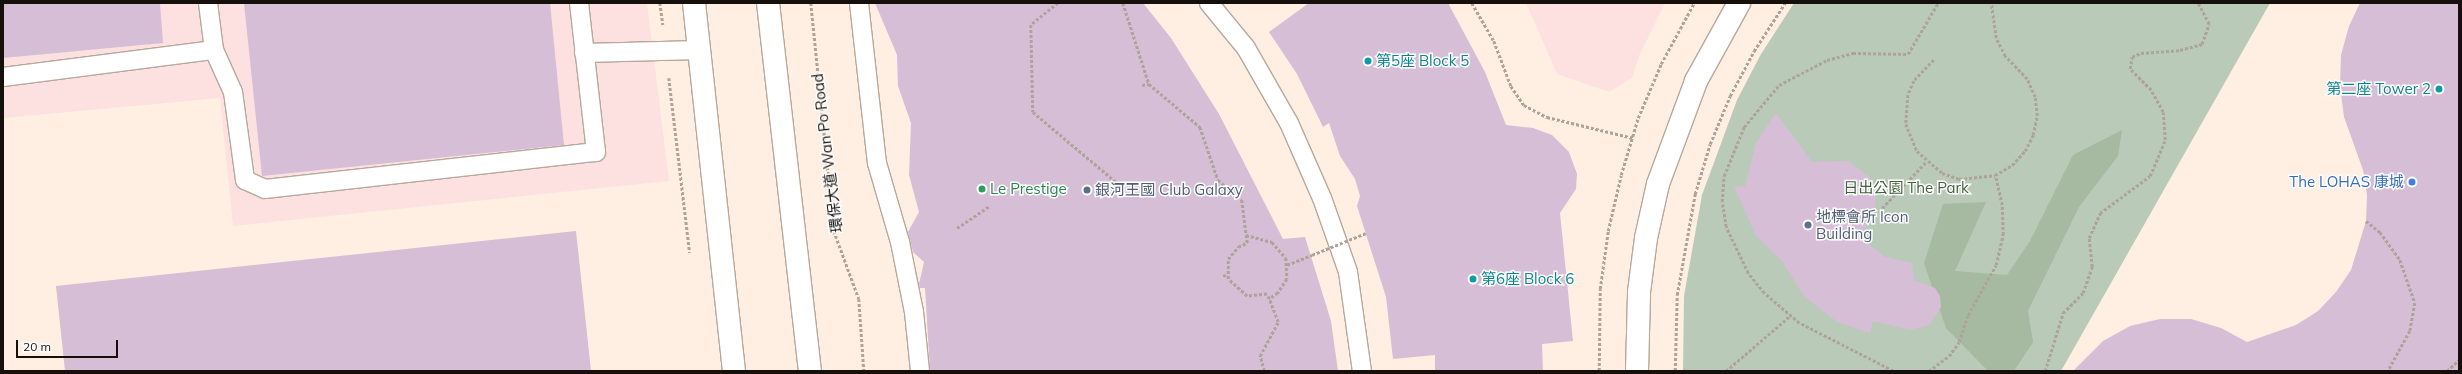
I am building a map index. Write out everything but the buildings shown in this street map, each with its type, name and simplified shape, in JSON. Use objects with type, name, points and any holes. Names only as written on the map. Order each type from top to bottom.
[{"type":"main road","points":[[694,3],[734,371]]},
{"type":"main road","points":[[768,3],[810,371]]},
{"type":"main road","points":[[1637,371],[1639,292],[1646,238],[1658,184],[1696,81],[1739,3]]},
{"type":"lane","points":[[208,3],[214,50],[233,92],[245,180],[265,189],[596,152],[579,3]]},
{"type":"lane","points":[[859,3],[877,163],[902,250],[914,312],[920,371]]},
{"type":"lane","points":[[1209,3],[1246,48],[1289,123],[1322,198],[1348,272],[1362,371]]},
{"type":"lane","points":[[3,77],[214,50]]},
{"type":"lane","points":[[584,53],[699,50]]},
{"type":"path","points":[[660,3],[691,262]]},
{"type":"path","name":"環保大道 Wan Po Road","points":[[811,3],[834,231],[859,299],[864,371]]},
{"type":"path","points":[[1058,3],[1032,25],[1033,112],[1120,186]]},
{"type":"path","points":[[1123,3],[1149,84],[1200,127],[1218,180],[1242,200],[1247,243],[1238,247],[1228,259],[1227,274],[1231,285],[1241,293],[1252,297],[1267,294],[1278,322],[1260,356],[1264,371]]},
{"type":"path","points":[[1472,3],[1494,41],[1511,86],[1524,106],[1547,117],[1632,138]]},
{"type":"path","points":[[1675,371],[1676,296],[1695,194],[1710,144],[1730,96],[1754,51],[1785,3]]},
{"type":"path","points":[[1893,371],[1790,316],[1764,292],[1748,273],[1726,227],[1722,202],[1724,176],[1732,151],[1744,127],[1779,86],[1826,60],[1853,53],[1908,54],[1938,3]]},
{"type":"path","points":[[1934,60],[1914,81],[1906,109],[1910,138],[1926,162],[1959,179],[1994,175],[2012,165],[2025,151],[2034,135],[2037,116],[2035,96],[2027,79],[2005,56],[1996,38],[1991,3]]},
{"type":"path","points":[[2045,371],[2063,313],[2083,293],[2092,267],[2089,238],[2100,213],[2150,176],[2165,140],[2163,112],[2151,90],[2130,69],[2132,58],[2141,53],[2180,50],[2202,44],[2209,24],[2198,3]]},
{"type":"path","points":[[1032,58],[1037,57]]},
{"type":"path","points":[[1142,85],[1149,84]]},
{"type":"path","points":[[1882,208],[1926,162]]},
{"type":"path","points":[[1929,371],[1949,356],[1959,342],[1968,315],[1996,265],[2003,235],[2002,205],[1994,175]]},
{"type":"path","points":[[957,228],[990,206]]},
{"type":"path","points":[[2366,221],[2380,232],[2400,260],[2415,303],[2410,331],[2388,371]]},
{"type":"path","points":[[1287,265],[1366,233]]},
{"type":"path","points":[[1246,236],[1263,238],[1278,247],[1287,265],[1283,287],[1269,299]]},
{"type":"path","points":[[1223,276],[1227,274]]},
{"type":"path","points":[[1726,371],[1790,316]]},
{"type":"path","points":[[2447,371],[2459,360]]},
{"type":"shaded area","points":[[3,3],[647,3],[669,181],[233,226],[220,98],[3,118]]},
{"type":"shaded area","points":[[1526,3],[1665,3],[1639,56],[1632,78],[1609,92],[1557,74]]},
{"type":"green space","name":"日出公園 The Park","points":[[1794,3],[2270,3],[2061,371],[1683,371],[1684,296],[1702,195],[1737,100],[1761,54]]},
{"type":"green space","points":[[2122,130],[2118,156],[2079,207],[2028,311],[2033,342],[2014,371],[1988,371],[1946,328],[1924,263],[1943,204],[1986,202],[1955,271],[2007,275],[2030,241],[2073,155]]},
{"type":"place","name":"第5座 Block 5","points":[[1368,61]]},
{"type":"place","name":"第二座 Tower 2","points":[[2439,89]]},
{"type":"place","name":"The LOHAS 康城","points":[[2412,182]]},
{"type":"place","name":"Le Prestige","points":[[982,189]]},
{"type":"place","name":"銀河王國 Club Galaxy","points":[[1087,190]]},
{"type":"place","name":"地標會所 Icon Building","points":[[1808,225]]},
{"type":"place","name":"第6座 Block 6","points":[[1473,279]]}]
